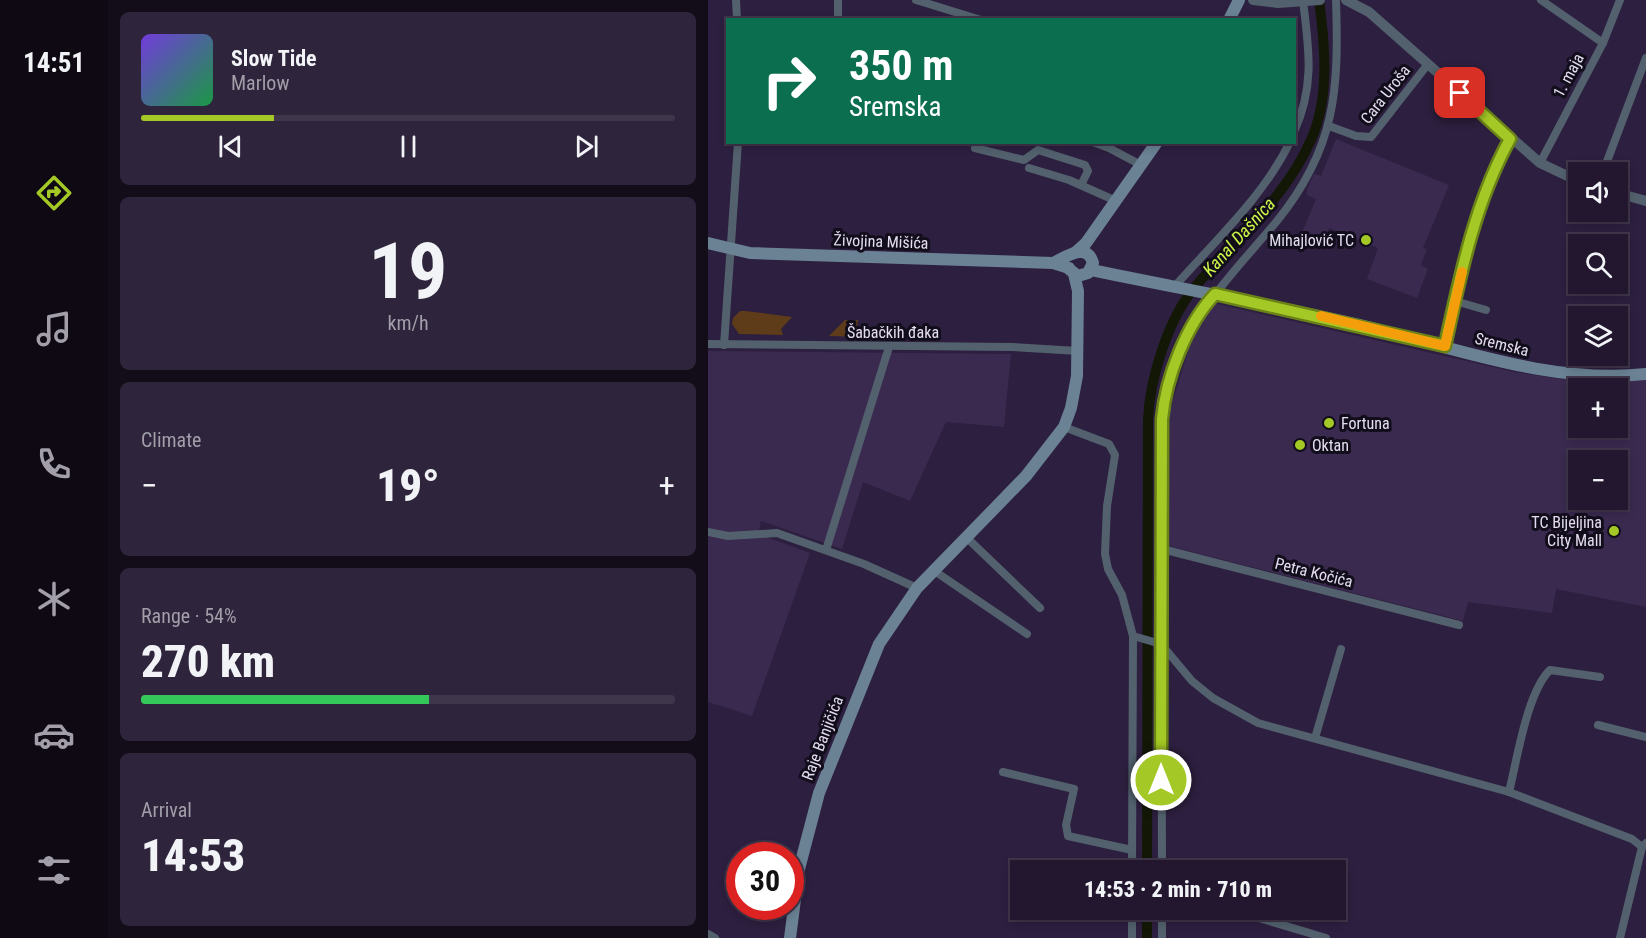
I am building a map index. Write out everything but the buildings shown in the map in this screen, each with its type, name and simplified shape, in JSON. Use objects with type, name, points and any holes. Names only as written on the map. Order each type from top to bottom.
[{"type":"main road","points":[[1230,18],[1239,0]]},
{"type":"main road","points":[[1071,271],[1068,260],[1086,243],[1114,200],[1156,144]]},
{"type":"main road","name":"Živojina Mišića","points":[[708,243],[750,253],[1053,263]]},
{"type":"main road","points":[[1078,291],[1090,265],[1086,243]]},
{"type":"main road","points":[[1053,263],[1074,253],[1084,252],[1090,265]]},
{"type":"main road","points":[[1053,263],[1082,276],[1090,265]]},
{"type":"main road","name":"Sremska","points":[[1090,265],[1106,273],[1215,294],[1445,346],[1528,368],[1599,375],[1646,374]]},
{"type":"main road","name":"Raje Banjičića","points":[[790,938],[805,841],[829,765],[879,644],[917,588],[1026,476],[1064,427],[1075,393],[1078,351],[1078,291],[1071,271]]},
{"type":"street","points":[[736,0],[737,18]]},
{"type":"street","points":[[838,0],[838,18]]},
{"type":"street","points":[[916,0],[974,18]]},
{"type":"street","points":[[1253,0],[1278,3],[1320,0]]},
{"type":"street","points":[[1162,860],[1158,644],[1164,405],[1188,335],[1199,314],[1276,222],[1305,182],[1317,158],[1329,126],[1338,72],[1336,0]]},
{"type":"street","name":"Cara Uroša","points":[[1346,0],[1369,12],[1540,164],[1568,177]]},
{"type":"street","points":[[1541,0],[1603,43]]},
{"type":"street","name":"1. maja","points":[[1540,164],[1603,43],[1620,0]]},
{"type":"street","points":[[1296,127],[1308,98],[1310,57],[1304,1]]},
{"type":"street","points":[[1607,162],[1646,58]]},
{"type":"street","name":"Cara Uroša","points":[[1329,126],[1356,136],[1371,137],[1428,64]]},
{"type":"street","points":[[1445,346],[1482,202],[1496,164],[1510,139]]},
{"type":"street","points":[[724,345],[738,144]]},
{"type":"street","points":[[1099,144],[1141,165]]},
{"type":"street","points":[[1179,286],[1278,167],[1289,144]]},
{"type":"street","points":[[975,148],[1024,160],[1038,150],[1085,165],[1088,171],[1082,185]]},
{"type":"street","points":[[1029,168],[1082,185],[1114,200]]},
{"type":"street","points":[[1628,196],[1646,201]]},
{"type":"street","points":[[1455,301],[1486,310]]},
{"type":"street","name":"Šabačkih đaka","points":[[708,344],[1012,347],[1078,351]]},
{"type":"street","points":[[826,550],[888,347]]},
{"type":"street","points":[[1064,427],[1109,444],[1115,455],[1107,506],[1105,554],[1108,569],[1122,595],[1136,637],[1132,860]]},
{"type":"street","points":[[708,532],[728,536],[777,532],[917,588]]},
{"type":"street","points":[[966,537],[1040,608]]},
{"type":"street","name":"Petra Kočića","points":[[1162,549],[1459,625]]},
{"type":"street","points":[[933,570],[1027,634]]},
{"type":"street","points":[[1136,637],[1158,644],[1192,681],[1235,712],[1258,723],[1509,792],[1644,845],[1620,938]]},
{"type":"street","points":[[1315,738],[1341,648]]},
{"type":"street","points":[[1509,792],[1533,701],[1544,676],[1550,670],[1600,677]]},
{"type":"street","points":[[1598,725],[1646,737]]},
{"type":"street","points":[[1004,772],[1074,789],[1065,832],[1068,836],[1132,850]]},
{"type":"street","points":[[1132,920],[1132,938]]},
{"type":"street","points":[[1162,920],[1162,938]]},
{"type":"street","points":[[1266,920],[1326,938]]},
{"type":"street","points":[[708,934],[715,938]]},
{"type":"shaded area","points":[[1336,139],[1449,185],[1423,248],[1427,249],[1421,265],[1428,269],[1417,298],[1367,279],[1378,248],[1329,228],[1322,246],[1300,237],[1316,199],[1307,195],[1307,189],[1314,174],[1321,176]]},
{"type":"shaded area","points":[[1213,303],[1514,372],[1568,380],[1568,438],[1628,438],[1628,381],[1646,380],[1646,607],[1556,589],[1552,613],[1468,602],[1463,621],[1165,545],[1170,410],[1200,318]]},
{"type":"shaded area","points":[[740,311],[792,317],[781,329],[783,335],[739,334],[732,324],[733,318]]},
{"type":"shaded area","points":[[845,320],[858,320],[857,327],[869,337],[829,336]]},
{"type":"shaded area","points":[[708,351],[1011,354],[1004,427],[946,422],[910,501],[863,482],[842,549],[761,521],[758,534],[810,553],[752,716],[708,702]]},
{"type":"waterway","name":"Kanal Dašnica","points":[[1147,860],[1148,419],[1152,386],[1162,350],[1185,300],[1273,200],[1300,162],[1311,140],[1317,124],[1323,89],[1324,53],[1319,0]]},
{"type":"waterway","name":"Kanal Dašnica","points":[[1147,920],[1147,938]]},
{"type":"slow traffic","points":[[1321,316],[1445,346],[1462,272]]},
{"type":"place","name":"Mihajlović TC","points":[[1366,240]]},
{"type":"place","name":"Fortuna","points":[[1329,423]]},
{"type":"place","name":"Oktan","points":[[1300,445]]},
{"type":"place","name":"TC Bijeljina City Mall","points":[[1614,531]]},
{"type":"route","points":[[1161,780],[1162,419],[1175,367],[1188,335],[1199,314],[1215,294],[1445,346],[1468,249],[1482,202],[1496,164],[1510,139],[1460,93]]}]
